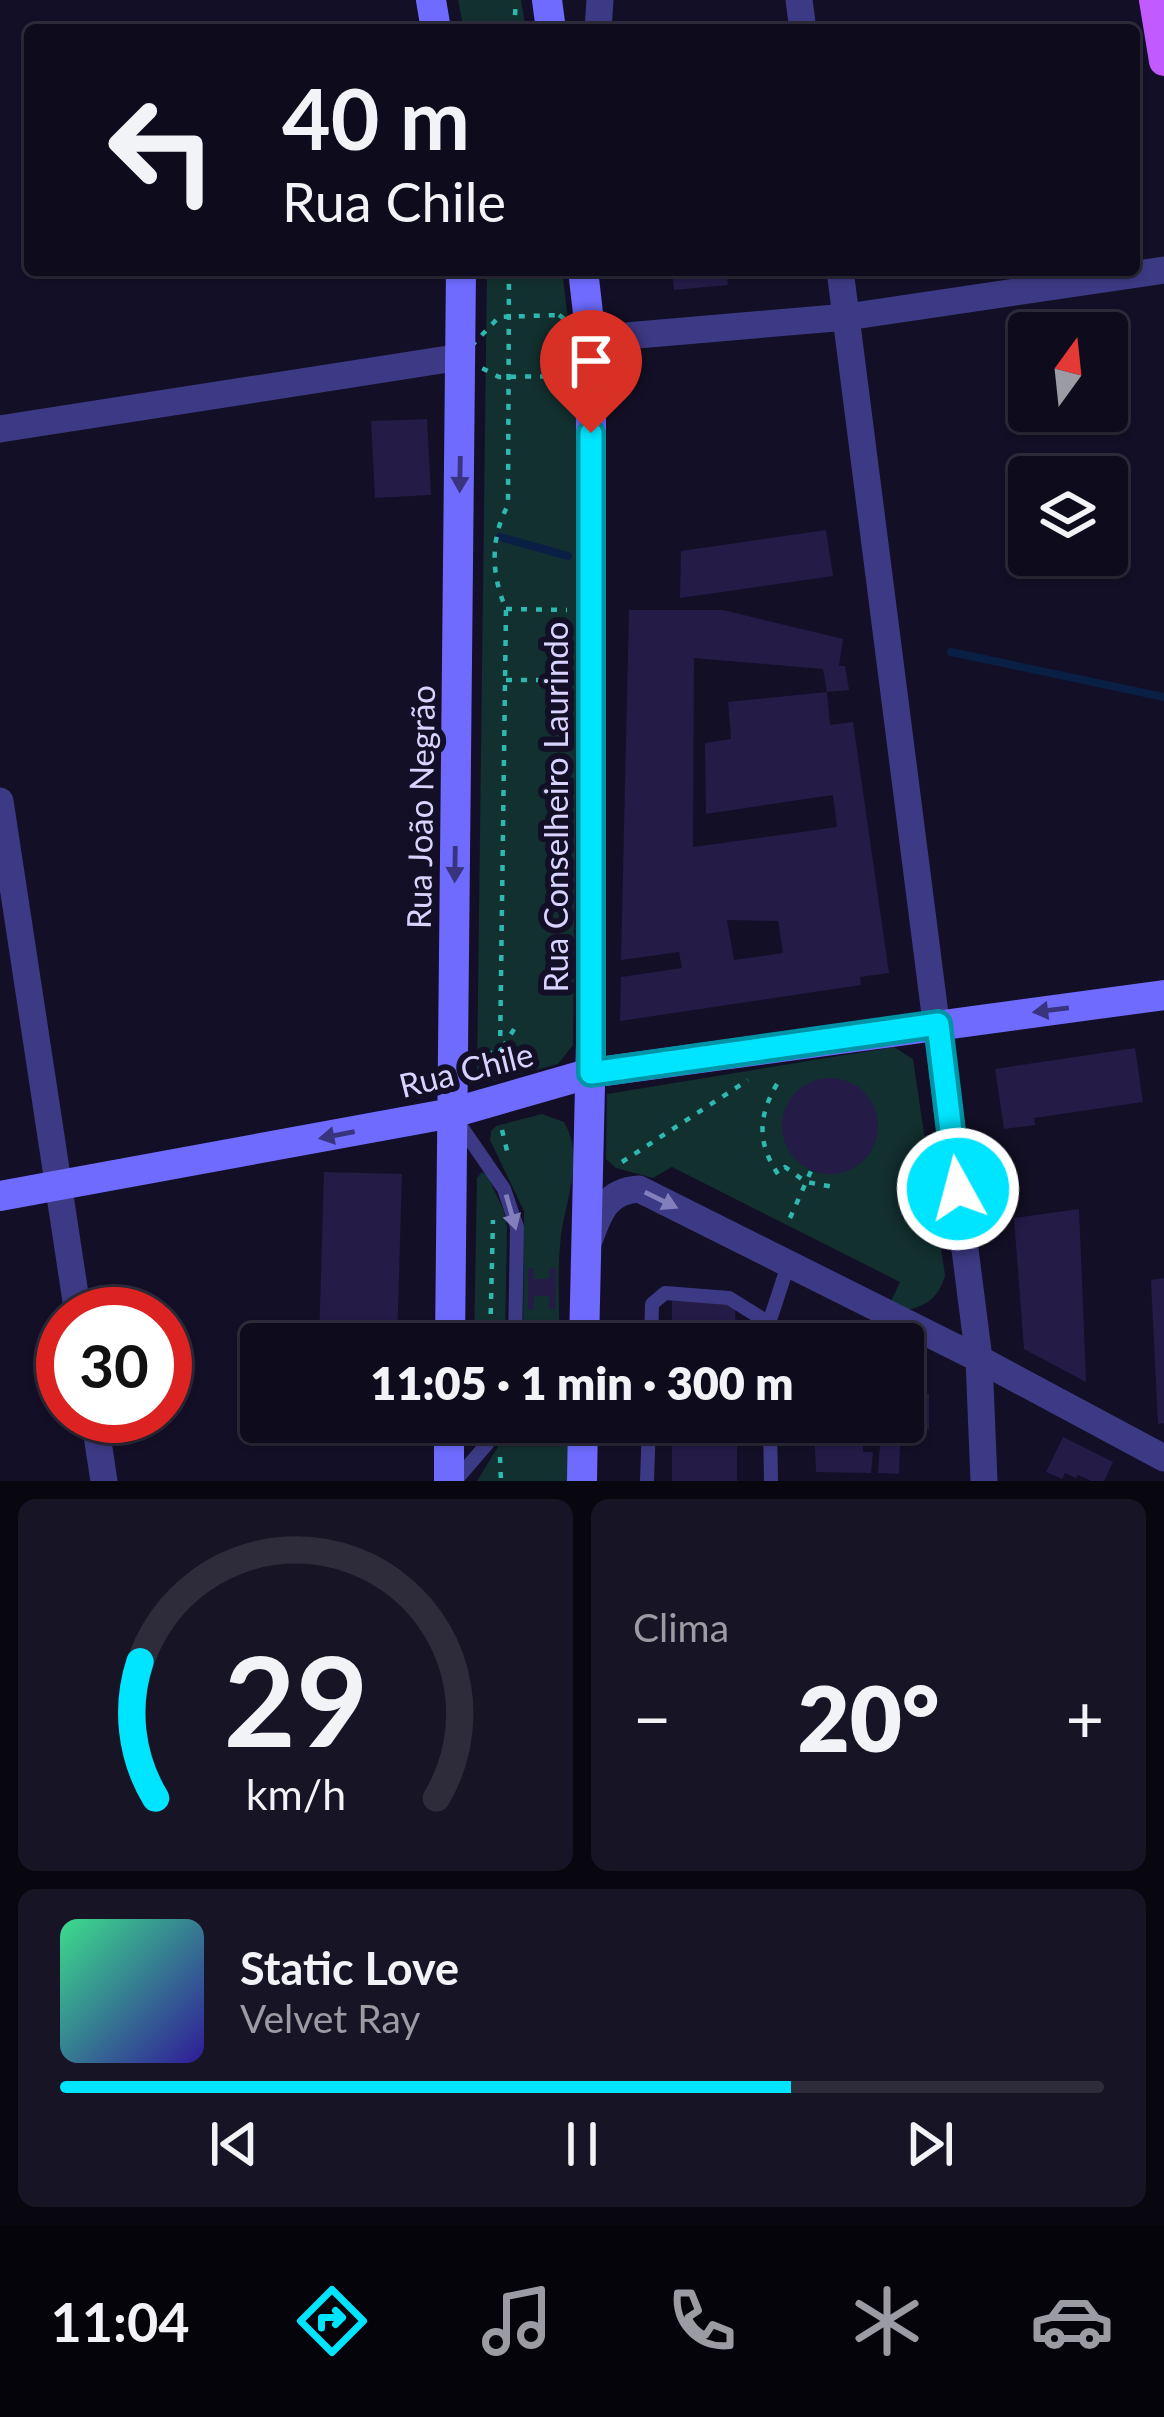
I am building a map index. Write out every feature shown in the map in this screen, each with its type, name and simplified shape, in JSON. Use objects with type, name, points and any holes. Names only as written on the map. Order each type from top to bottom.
[{"type":"main road","points":[[1154,0],[1164,61]]},
{"type":"main road","name":"Rua João Negrão","points":[[450,1323],[461,276]]},
{"type":"main road","name":"Rua Conselheiro Laurindo","points":[[584,1323],[591,1073],[591,339],[585,276]]},
{"type":"main road","name":"Rua Chile","points":[[0,1196],[452,1113],[591,1073],[1164,995]]},
{"type":"main road","points":[[450,1443],[452,1481]]},
{"type":"main road","points":[[583,1443],[583,1481]]},
{"type":"street","points":[[841,276],[980,1359],[984,1481]]},
{"type":"street","points":[[591,339],[847,317],[1124,276]]},
{"type":"street","points":[[0,429],[461,357]]},
{"type":"street","points":[[0,801],[74,1287]]},
{"type":"street","points":[[584,1252],[601,1207],[620,1190],[638,1189],[980,1359],[1164,1458]]},
{"type":"street","points":[[98,1443],[104,1481]]},
{"type":"lane","points":[[452,1113],[493,1171],[518,1227],[516,1323]]},
{"type":"lane","points":[[652,1323],[652,1304],[664,1293],[729,1298],[769,1323],[788,1265]]},
{"type":"lane","points":[[452,1481],[488,1443]]},
{"type":"lane","points":[[647,1481],[648,1443]]},
{"type":"lane","points":[[770,1443],[771,1481]]},
{"type":"path","points":[[500,1052],[506,609],[495,584],[495,529],[508,505],[509,276]]},
{"type":"path","points":[[500,317],[559,315]]},
{"type":"path","points":[[499,377],[566,376]]},
{"type":"path","points":[[506,609],[573,610]]},
{"type":"path","points":[[505,680],[572,680]]},
{"type":"path","points":[[500,1052],[516,1026]]},
{"type":"path","points":[[490,1075],[490,1053],[500,1052]]},
{"type":"path","points":[[622,1162],[755,1075]]},
{"type":"path","points":[[777,1084],[761,1121],[762,1141],[778,1174],[785,1167],[806,1182],[834,1187]]},
{"type":"path","points":[[503,1140],[512,1171]]},
{"type":"path","points":[[790,1218],[812,1171]]},
{"type":"path","points":[[491,1323],[494,1213]]},
{"type":"path","points":[[501,1460],[501,1481]]},
{"type":"green space","points":[[458,0],[521,0],[525,24],[463,24]]},
{"type":"green space","points":[[487,276],[563,276],[579,462],[573,1045],[558,1064],[487,1083],[477,1074]]},
{"type":"green space","points":[[894,1047],[913,1059],[945,1275],[936,1294],[920,1306],[906,1310],[891,1301],[900,1282],[672,1167],[653,1178],[616,1168],[606,1159],[607,1094]]},
{"type":"green space","points":[[542,1114],[564,1122],[571,1137],[573,1168],[560,1246],[559,1323],[523,1323],[524,1211],[490,1140],[496,1126]]},
{"type":"green space","points":[[482,1172],[487,1175],[504,1211],[505,1323],[474,1323],[477,1178]]},
{"type":"green space","points":[[500,1443],[568,1443],[568,1481],[477,1481]]},
{"type":"building","points":[[673,276],[727,276],[728,285],[674,290]]},
{"type":"building","points":[[427,419],[431,495],[375,498],[371,421]]},
{"type":"building","points":[[826,530],[833,576],[680,598],[681,551]]},
{"type":"building","points":[[629,610],[723,610],[843,639],[839,666],[845,666],[849,690],[827,692],[830,725],[853,722],[889,973],[860,977],[861,985],[620,1021],[621,977],[682,968],[679,952],[621,960]],"holes":[[[694,658],[823,669],[827,692],[728,702],[731,739],[705,743],[706,814],[833,795],[837,827],[693,847]],[[727,920],[778,921],[783,953],[734,960]]]},
{"type":"building","points":[[1135,1048],[1143,1102],[1034,1118],[1035,1125],[1004,1129],[995,1069]]},
{"type":"building","points":[[830,1078],[864,1092],[878,1126],[864,1160],[830,1174],[796,1160],[782,1126],[796,1092]]},
{"type":"building","points":[[324,1172],[402,1174],[398,1323],[320,1323]]},
{"type":"building","points":[[1079,1209],[1086,1382],[1024,1349],[1014,1218]]},
{"type":"building","points":[[528,1268],[534,1268],[534,1279],[549,1279],[550,1268],[556,1268],[555,1309],[549,1309],[549,1296],[534,1296],[534,1310],[528,1310]]},
{"type":"building","points":[[1164,1278],[1164,1423],[1158,1424],[1151,1280]]},
{"type":"building","points":[[672,1301],[735,1302],[736,1323],[672,1323]]},
{"type":"building","points":[[924,1394],[929,1394],[929,1429],[924,1429]]},
{"type":"building","points":[[1063,1437],[1113,1462],[1104,1481],[1065,1473],[1062,1479],[1046,1472]]},
{"type":"building","points":[[672,1443],[737,1443],[737,1481],[672,1481]]},
{"type":"building","points":[[815,1443],[912,1443],[900,1444],[899,1474],[878,1473],[880,1444],[863,1444],[863,1452],[873,1452],[871,1473],[816,1472]]},
{"type":"waterway","points":[[500,537],[568,556]]},
{"type":"waterway","points":[[951,652],[1164,697]]},
{"type":"route","points":[[591,433],[591,1073],[938,1024],[958,1189]]}]
